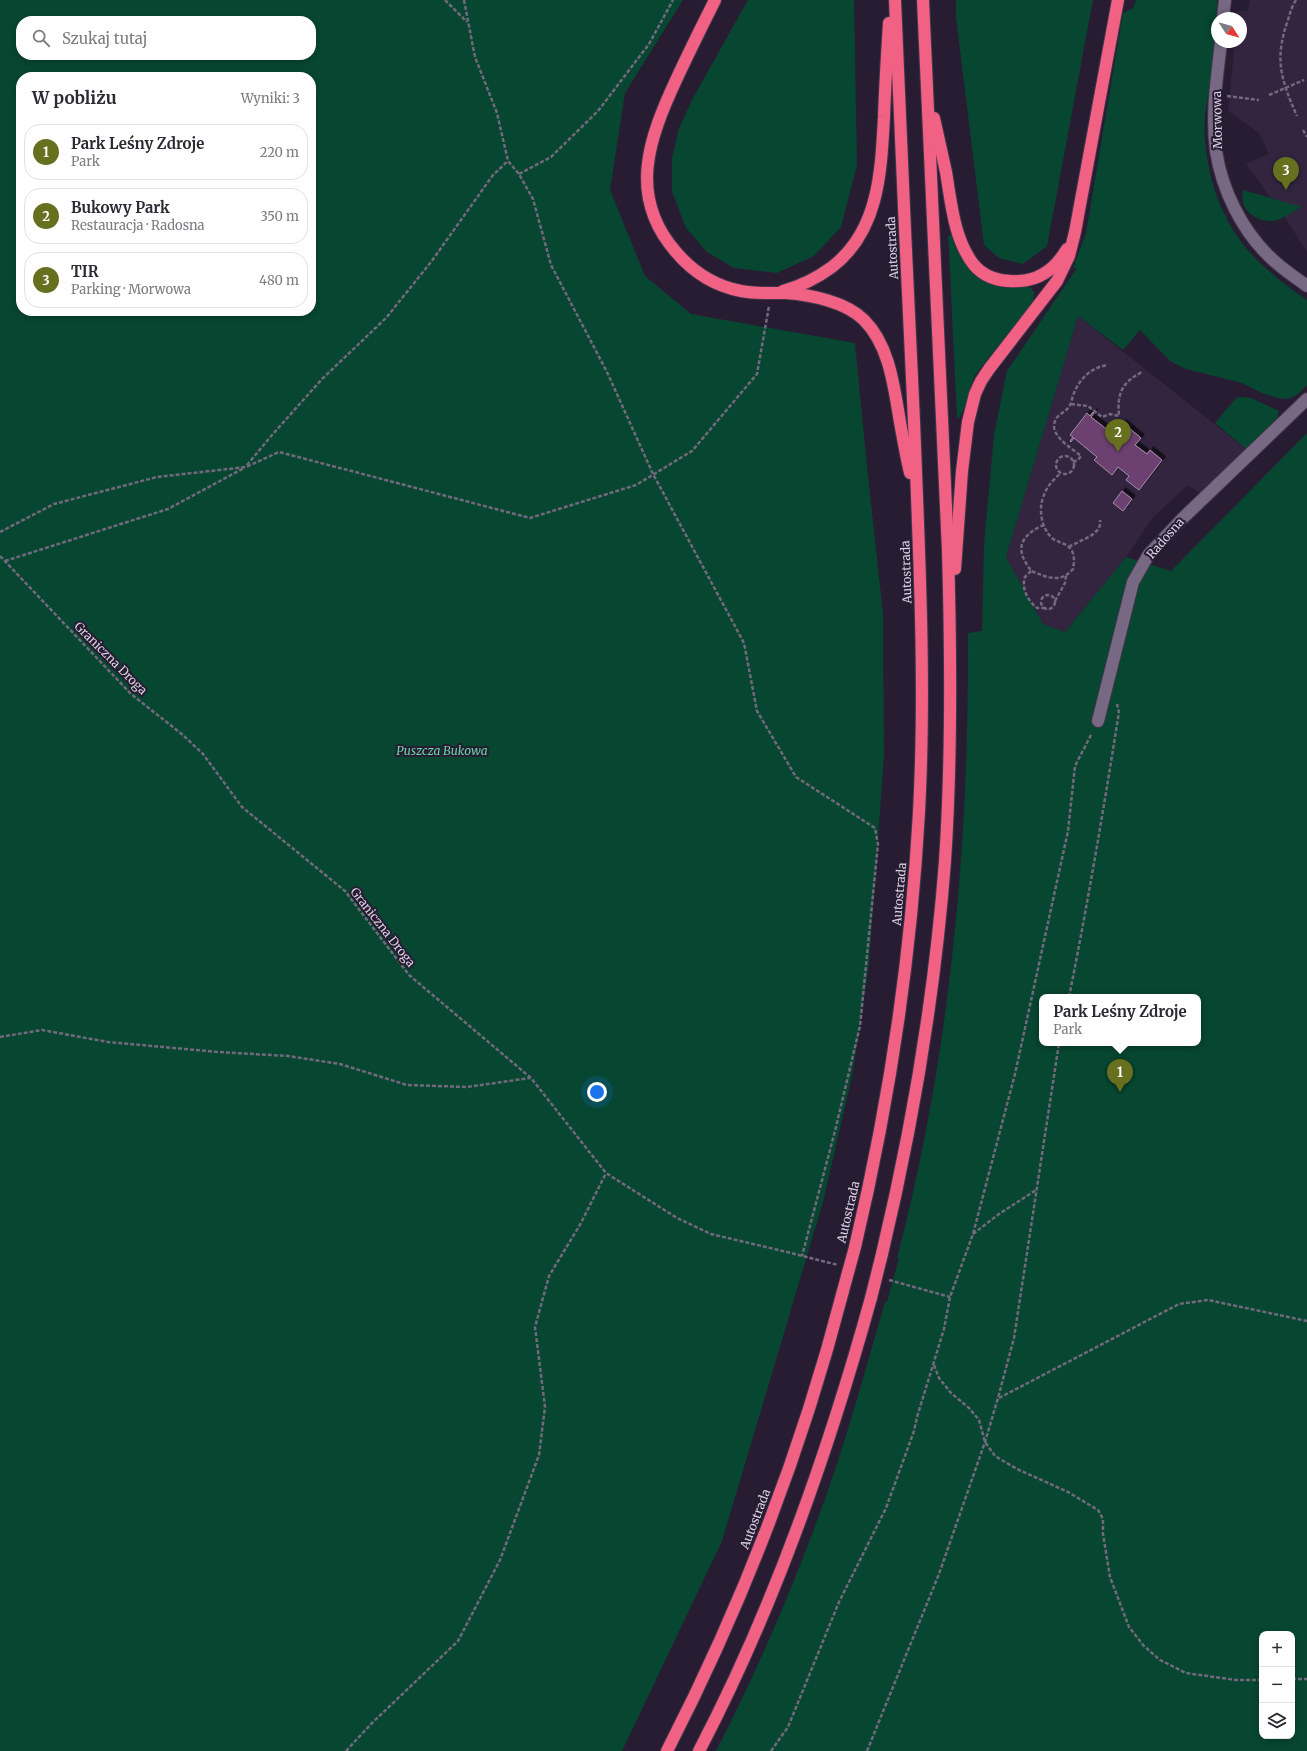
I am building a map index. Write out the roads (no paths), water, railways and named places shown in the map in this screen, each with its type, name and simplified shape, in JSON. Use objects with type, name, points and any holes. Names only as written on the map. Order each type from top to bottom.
[{"type":"highway","points":[[715,0],[678,75],[656,127],[648,160],[647,182],[648,194],[654,217],[664,238],[678,255],[695,270],[713,282],[730,288],[771,294],[812,297],[842,306],[859,316],[876,335],[891,376],[918,515]]},
{"type":"highway","points":[[771,294],[813,280],[840,261],[848,253],[859,237],[874,206],[880,177],[890,0]]},
{"type":"highway","name":"Autostrada","points":[[668,1751],[727,1625],[770,1520],[807,1415],[843,1291],[866,1199],[888,1088],[901,1004],[913,894],[919,810],[922,711],[918,515],[895,0]]},
{"type":"highway","points":[[699,1751],[760,1621],[801,1517],[829,1437],[871,1298],[882,1254],[908,1138],[928,1014],[945,860],[950,748],[950,636],[945,488],[923,0]]},
{"type":"highway","points":[[1114,0],[1114,19]]},
{"type":"highway","points":[[950,636],[962,471],[968,422],[975,394],[989,369],[1057,281],[1069,256],[1075,232],[1118,0]]},
{"type":"highway","points":[[926,79],[958,228],[974,264],[988,276],[1003,280],[1016,281],[1035,279],[1048,273],[1054,266],[1064,253],[1075,232]]},
{"type":"street","points":[[1224,12],[1225,0]]},
{"type":"street","name":"Morwowa","points":[[1221,48],[1215,120],[1216,152],[1225,185],[1240,219],[1256,241],[1270,258],[1307,286]]},
{"type":"street","name":"Radosna","points":[[1098,722],[1133,582],[1149,554],[1183,518],[1307,399]]},
{"type":"place","name":"TIR","points":[[1286,190]]},
{"type":"place","name":"Bukowy Park","points":[[1118,452]]},
{"type":"place","name":"Park Leśny Zdroje","points":[[1120,1092]]},
{"type":"park label","name":"Puszcza Bukowa","points":[[442,750]]}]
